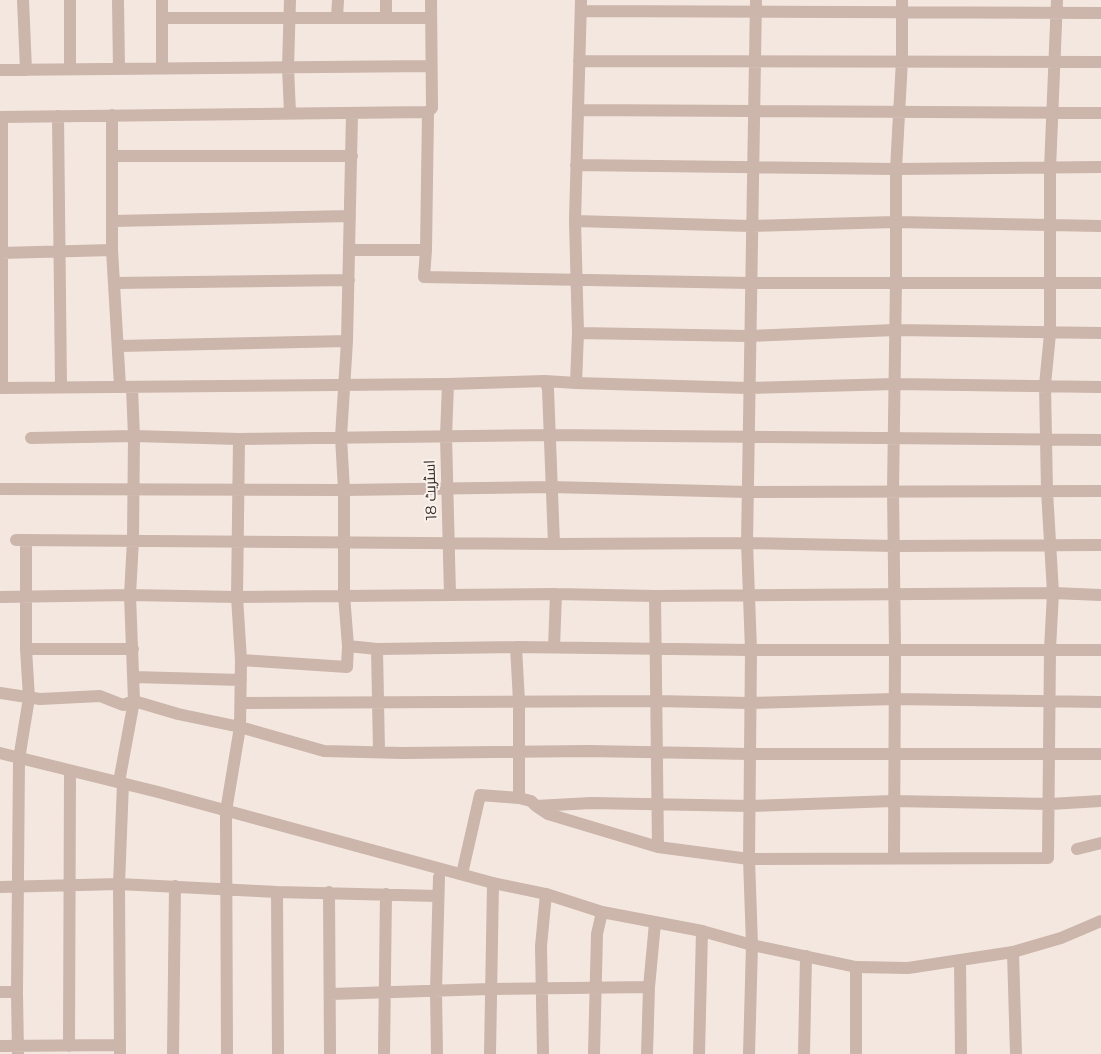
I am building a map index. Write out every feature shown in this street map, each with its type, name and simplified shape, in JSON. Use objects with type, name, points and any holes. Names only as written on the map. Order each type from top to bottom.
[{"type":"street","points":[[22,0],[26,70]]},
{"type":"street","points":[[70,0],[70,69]]},
{"type":"street","points":[[118,0],[119,69]]},
{"type":"street","points":[[162,0],[162,68]]},
{"type":"street","points":[[290,0],[288,67],[290,113]]},
{"type":"street","points":[[337,18],[338,0]]},
{"type":"street","points":[[386,0],[386,18]]},
{"type":"street","points":[[431,0],[430,66],[432,108],[428,112],[424,277],[750,283],[896,281],[1101,282]]},
{"type":"street","points":[[576,383],[578,333],[575,221],[581,6],[1056,6],[1101,13]]},
{"type":"street","points":[[749,1054],[752,945],[749,859],[751,806],[751,596],[747,543],[755,6]]},
{"type":"street","points":[[894,857],[893,800],[896,648],[893,492],[895,222],[898,111],[902,60],[902,6]]},
{"type":"street","points":[[462,874],[480,795],[519,798],[531,801],[548,814],[658,847],[749,859],[894,857],[1048,858],[1050,649],[1054,593],[1048,491],[1045,385],[1050,334],[1050,169],[1056,63],[1056,6]]},
{"type":"street","points":[[162,18],[431,18]]},
{"type":"street","points":[[579,61],[755,63],[902,60],[1101,62]]},
{"type":"street","points":[[0,70],[430,66]]},
{"type":"street","points":[[578,110],[1101,113]]},
{"type":"street","points":[[428,112],[1,117],[1,388],[448,384],[545,381],[748,388],[895,384],[1101,387]]},
{"type":"street","points":[[241,660],[347,667],[348,646],[344,595],[344,490],[341,437],[347,341],[352,114]]},
{"type":"street","points":[[0,1046],[18,1050],[70,1046],[120,1049],[119,884],[121,783],[134,701],[130,595],[134,540],[134,436],[119,346],[114,283],[112,250],[112,115]]},
{"type":"street","points":[[58,116],[61,387]]},
{"type":"street","points":[[112,156],[352,156]]},
{"type":"street","points":[[576,165],[896,169],[1050,169],[1101,167]]},
{"type":"street","points":[[112,221],[350,216]]},
{"type":"street","points":[[575,221],[751,226],[895,222],[1101,226]]},
{"type":"street","points":[[1,252],[112,250]]},
{"type":"street","points":[[350,250],[426,250]]},
{"type":"street","points":[[114,283],[348,280]]},
{"type":"street","points":[[578,333],[749,336],[895,330],[1050,334],[1101,333]]},
{"type":"street","points":[[119,346],[347,341]]},
{"type":"street","points":[[545,381],[548,389],[554,544]]},
{"type":"street","name":"اسٹریٹ 18","points":[[448,384],[446,436],[450,595]]},
{"type":"street","points":[[31,438],[134,436],[239,439],[550,435],[1101,440]]},
{"type":"street","points":[[227,1054],[226,811],[242,703],[236,597],[239,439]]},
{"type":"street","points":[[0,489],[344,490],[551,487],[748,492],[1101,491]]},
{"type":"street","points":[[18,1050],[19,758],[29,698],[26,649],[26,597],[21,540],[449,544],[1101,545]]},
{"type":"street","points":[[0,597],[556,594],[751,596],[1054,593],[1101,595]]},
{"type":"street","points":[[554,647],[556,594]]},
{"type":"street","points":[[655,596],[654,648],[658,847]]},
{"type":"street","points":[[348,646],[376,649],[554,647],[751,650],[896,648],[1101,650]]},
{"type":"street","points":[[516,647],[519,701],[519,798]]},
{"type":"street","points":[[26,649],[133,649]]},
{"type":"street","points":[[376,649],[379,752]]},
{"type":"street","points":[[134,677],[241,680]]},
{"type":"street","points":[[0,694],[29,698],[100,696],[123,705],[134,701],[178,714],[240,726],[324,751],[1101,754]]},
{"type":"street","points":[[242,703],[656,701],[750,703],[895,699],[1101,702]]},
{"type":"street","points":[[0,753],[121,783],[494,883],[546,894],[602,912],[702,932],[752,945],[856,967],[908,968],[1013,952],[1060,938],[1101,921]]},
{"type":"street","points":[[70,771],[68,885],[70,1046]]},
{"type":"street","points":[[536,806],[591,803],[751,806],[893,800],[1050,804],[1101,801]]},
{"type":"street","points":[[1077,849],[1101,844]]},
{"type":"street","points":[[437,1054],[436,991],[439,877]]},
{"type":"street","points":[[490,1054],[490,989],[494,883]]},
{"type":"street","points":[[0,886],[119,884],[277,892],[438,896]]},
{"type":"street","points":[[173,1054],[175,886]]},
{"type":"street","points":[[277,892],[278,1054]]},
{"type":"street","points":[[329,892],[330,1054]]},
{"type":"street","points":[[384,1054],[386,894]]},
{"type":"street","points":[[543,1054],[541,946],[546,894]]},
{"type":"street","points":[[594,1054],[596,934],[602,912]]},
{"type":"street","points":[[647,1054],[649,988],[655,922]]},
{"type":"street","points":[[699,1054],[702,932]]},
{"type":"street","points":[[1013,952],[1016,1054]]},
{"type":"street","points":[[804,1054],[806,956]]},
{"type":"street","points":[[960,961],[960,1054]]},
{"type":"street","points":[[856,967],[856,1054]]},
{"type":"street","points":[[330,994],[542,988],[596,990],[649,988]]},
{"type":"street","points":[[0,992],[17,992]]}]
